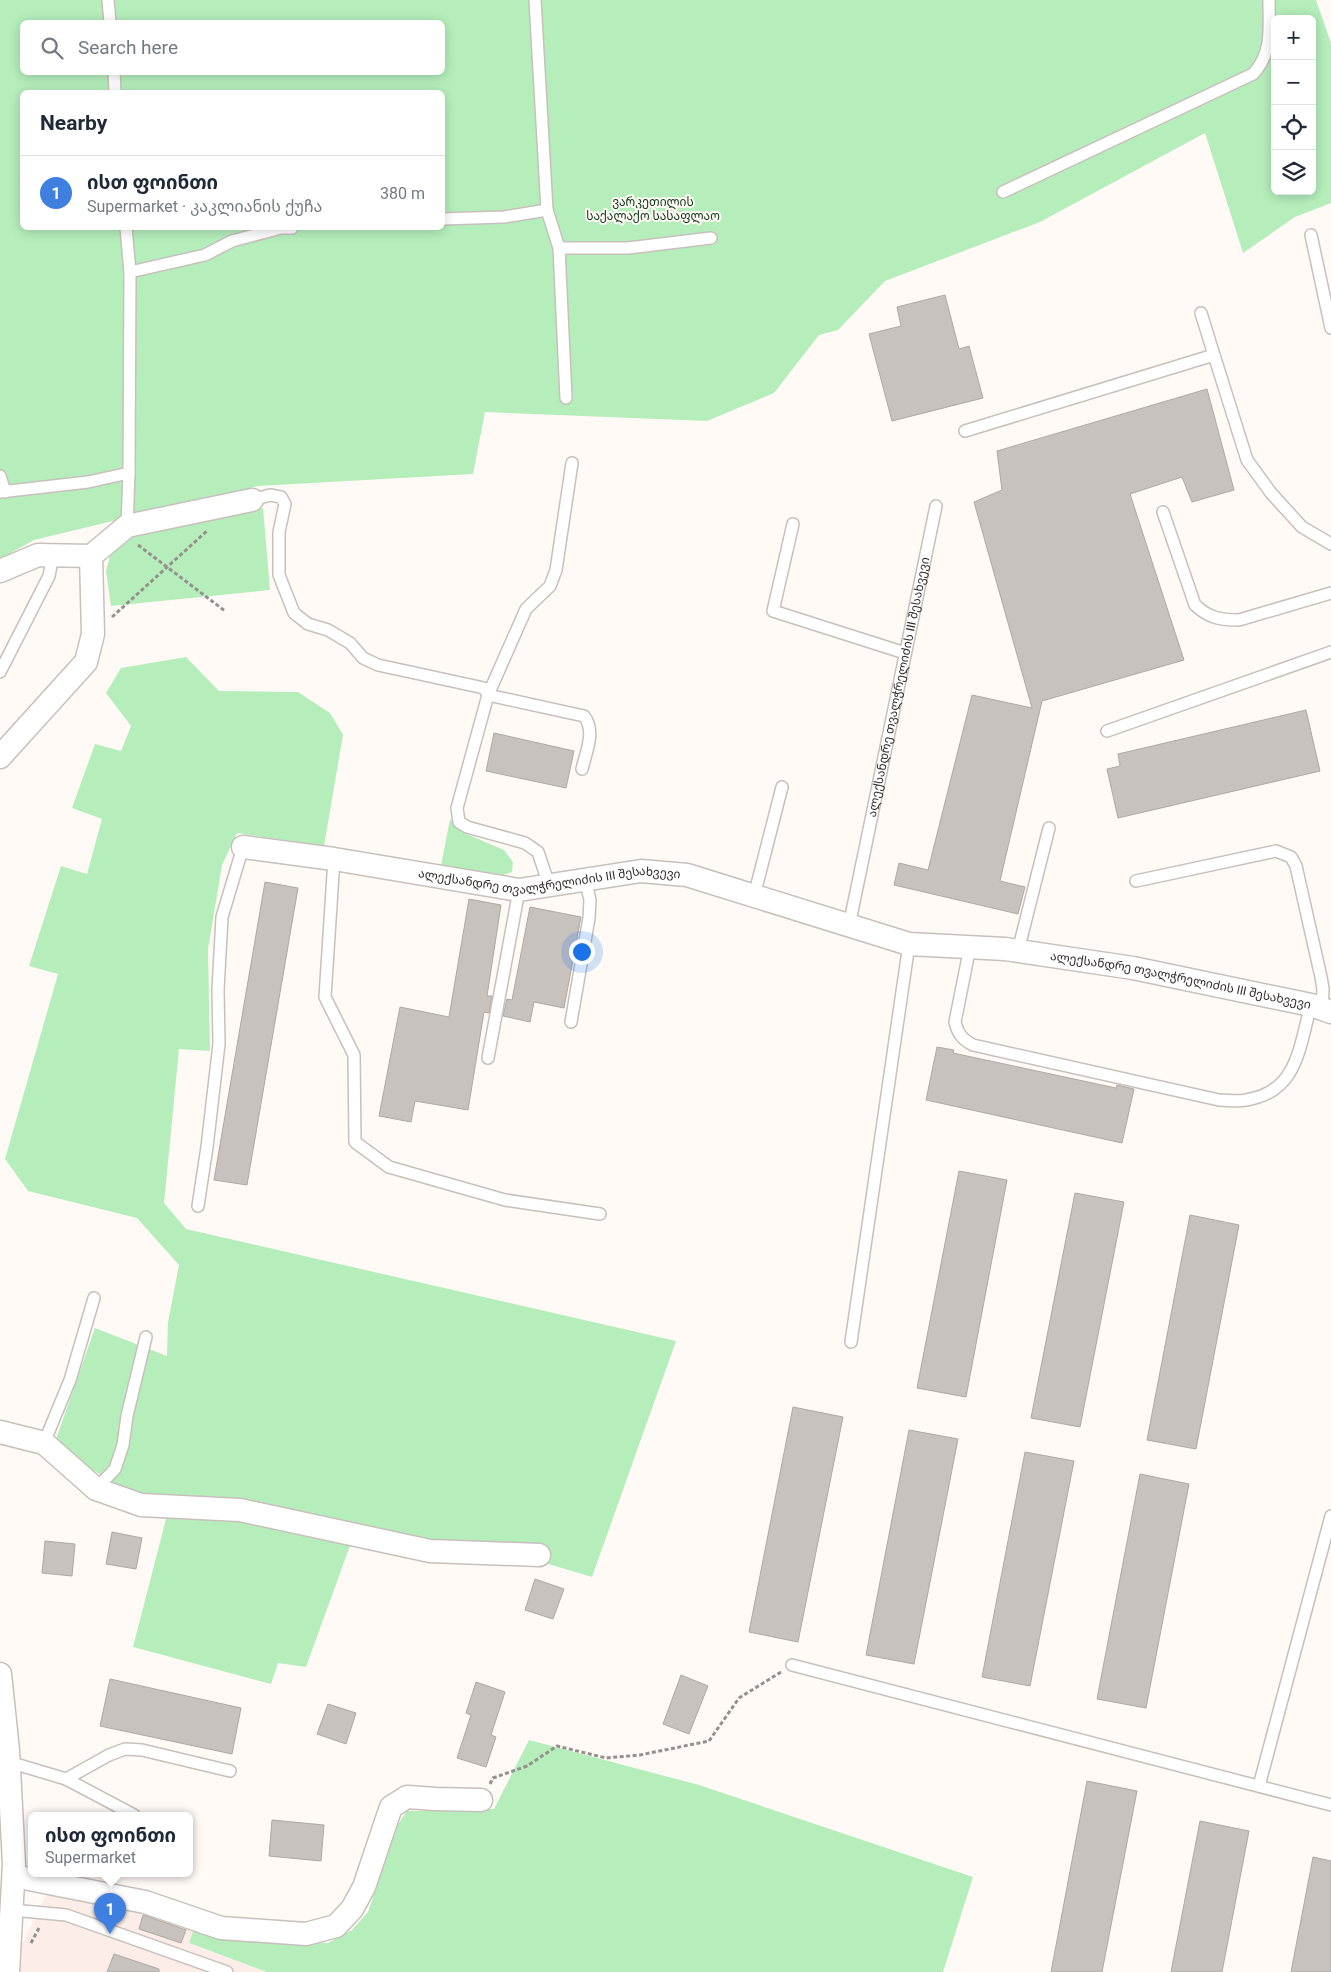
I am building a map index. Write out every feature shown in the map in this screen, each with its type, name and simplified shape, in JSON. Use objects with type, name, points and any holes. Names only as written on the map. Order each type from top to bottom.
[{"type":"street","points":[[0,571],[38,555],[91,556],[124,528],[252,500]]},
{"type":"street","points":[[0,757],[86,662],[93,634],[91,556]]},
{"type":"street","name":"ალექსანდრე თვალჭრელიძის III შესახვევი","points":[[243,847],[334,859],[519,890],[641,871],[688,875],[909,944],[1018,951],[1133,968],[1321,1008]]},
{"type":"street","points":[[0,1432],[44,1444],[96,1489],[141,1505],[240,1510],[430,1551],[539,1555]]},
{"type":"street","points":[[0,1674],[8,1762],[14,1876],[8,1972]]},
{"type":"street","points":[[14,1876],[145,1902],[221,1928],[306,1934],[336,1926],[352,1909],[364,1887],[391,1807],[407,1797],[436,1800],[481,1800]]},
{"type":"lane","points":[[108,0],[110,20]]},
{"type":"lane","points":[[535,0],[548,210],[559,248],[566,398]]},
{"type":"lane","points":[[1003,192],[1253,74],[1261,66],[1269,46],[1269,0]]},
{"type":"lane","points":[[114,75],[116,90]]},
{"type":"lane","points":[[445,219],[504,217],[548,210]]},
{"type":"lane","points":[[124,528],[129,473],[130,272],[126,230]]},
{"type":"lane","points":[[130,272],[205,255],[232,241],[273,230]]},
{"type":"lane","points":[[1311,235],[1331,328]]},
{"type":"lane","points":[[559,248],[628,248],[711,238]]},
{"type":"lane","points":[[1201,314],[1247,460],[1270,493],[1302,526],[1331,544]]},
{"type":"lane","points":[[965,431],[1214,355]]},
{"type":"lane","points":[[548,885],[538,852],[525,843],[467,827],[459,822],[457,808],[488,695],[526,609],[550,586],[556,570],[572,463]]},
{"type":"lane","points":[[0,476],[2,492],[88,482],[129,473]]},
{"type":"lane","points":[[252,500],[270,495],[281,498],[285,504],[279,532],[279,575],[294,613],[308,624],[328,630],[350,643],[363,658],[378,665],[478,686],[484,688],[488,695],[584,716],[589,722],[590,729],[582,769]]},
{"type":"lane","name":"ალექსანდრე თვალჭრელიძის III შესახვევი","points":[[849,926],[936,506]]},
{"type":"lane","points":[[1163,512],[1195,606],[1205,614],[1223,620],[1239,620],[1331,593]]},
{"type":"lane","points":[[793,524],[773,611],[905,653]]},
{"type":"lane","points":[[0,672],[49,576],[53,555]]},
{"type":"lane","points":[[1107,731],[1331,652]]},
{"type":"lane","points":[[754,896],[782,786]]},
{"type":"lane","points":[[1018,951],[1049,828]]},
{"type":"lane","points":[[198,1206],[207,1147],[218,1044],[218,990],[222,917],[243,847]]},
{"type":"lane","points":[[970,947],[955,1022],[958,1033],[963,1039],[973,1045],[1219,1100],[1246,1100],[1267,1093],[1283,1084],[1294,1068],[1321,1008],[1323,989],[1322,977],[1296,866],[1291,856],[1276,851],[1136,881]]},
{"type":"lane","points":[[334,859],[326,997],[354,1055],[355,1142],[389,1167],[505,1200],[600,1214]]},
{"type":"lane","points":[[570,1022],[589,918],[590,900],[585,879]]},
{"type":"lane","points":[[488,1058],[519,890]]},
{"type":"lane","points":[[851,1342],[909,944]]},
{"type":"lane","points":[[44,1444],[70,1380],[94,1298]]},
{"type":"lane","points":[[96,1489],[115,1469],[123,1444],[127,1416],[146,1337]]},
{"type":"lane","points":[[1259,1786],[1331,1516]]},
{"type":"lane","points":[[792,1665],[1331,1805]]},
{"type":"lane","points":[[66,1779],[109,1755],[125,1749],[142,1750],[230,1771]]},
{"type":"lane","points":[[8,1762],[66,1779],[128,1812]]},
{"type":"lane","points":[[12,1910],[66,1915],[227,1972]]},
{"type":"path","points":[[124,528],[168,567],[226,611]]},
{"type":"path","points":[[93,634],[210,528]]},
{"type":"path","points":[[481,1800],[493,1778],[527,1766],[557,1746],[606,1758],[640,1755],[709,1741],[739,1698],[792,1665]]},
{"type":"path","points":[[28,1951],[48,1913]]},
{"type":"shaded area","points":[[49,1889],[196,1924],[190,1944],[267,1972],[17,1972],[19,1951]]},
{"type":"green space","name":"ვარკეთილის საქალაქო სასაფლაო","points":[[0,0],[1316,0],[1331,43],[1331,203],[1295,217],[1243,253],[1205,133],[1040,222],[885,281],[838,330],[819,335],[774,393],[707,421],[485,412],[473,474],[258,486],[34,540],[0,559]]},
{"type":"green space","points":[[263,508],[270,590],[111,606],[106,571],[110,556],[129,535]]},
{"type":"green space","points":[[186,657],[219,691],[298,692],[330,713],[343,735],[324,846],[237,833],[222,865],[208,949],[210,1051],[179,1049],[164,1203],[186,1229],[676,1341],[592,1577],[548,1564],[550,1549],[428,1543],[126,1491],[82,1463],[55,1442],[95,1328],[167,1356],[168,1322],[179,1265],[137,1218],[28,1191],[5,1159],[58,974],[29,966],[61,866],[87,874],[102,819],[72,808],[95,744],[121,751],[131,726],[106,693],[121,668]]},
{"type":"green space","points":[[450,819],[464,833],[504,850],[513,862],[512,872],[498,877],[441,866]]},
{"type":"green space","points":[[167,1515],[236,1516],[351,1543],[306,1667],[278,1663],[271,1684],[133,1647]]},
{"type":"green space","points":[[529,1740],[699,1785],[973,1877],[943,1972],[267,1972],[189,1943],[196,1924],[224,1937],[328,1943],[352,1930],[368,1912],[398,1824],[407,1811],[494,1809]]},
{"type":"building","points":[[945,295],[959,349],[969,346],[983,398],[892,421],[869,334],[901,326],[897,307]]},
{"type":"building","points":[[1207,389],[1234,490],[1192,502],[1182,477],[1130,494],[1184,660],[1042,701],[1000,881],[1025,887],[1018,914],[894,885],[899,863],[928,870],[972,695],[1032,708],[974,502],[1002,490],[997,451]]},
{"type":"building","points":[[1306,710],[1320,771],[1118,818],[1107,769],[1120,766],[1118,754]]},
{"type":"building","points":[[494,733],[574,751],[566,788],[486,771]]},
{"type":"building","points":[[265,882],[298,888],[247,1185],[214,1180]]},
{"type":"building","points":[[469,899],[501,905],[487,996],[492,996],[489,1013],[484,1012],[468,1110],[415,1101],[411,1122],[379,1116],[400,1007],[449,1017]]},
{"type":"building","points":[[530,907],[581,917],[564,1008],[534,1002],[530,1022],[503,1016],[507,999],[512,1000]]},
{"type":"building","points":[[937,1047],[954,1050],[953,1053],[1116,1088],[1117,1085],[1134,1089],[1122,1143],[926,1100]]},
{"type":"building","points":[[959,1171],[1007,1180],[966,1397],[917,1388]]},
{"type":"building","points":[[1075,1193],[1124,1202],[1080,1427],[1031,1418]]},
{"type":"building","points":[[1190,1215],[1239,1225],[1196,1449],[1147,1440]]},
{"type":"building","points":[[793,1407],[843,1417],[798,1642],[749,1632]]},
{"type":"building","points":[[909,1430],[958,1439],[914,1664],[866,1655]]},
{"type":"building","points":[[1025,1452],[1074,1461],[1030,1686],[982,1677]]},
{"type":"building","points":[[1140,1474],[1189,1484],[1146,1708],[1097,1699]]},
{"type":"building","points":[[112,1532],[142,1538],[136,1569],[106,1564]]},
{"type":"building","points":[[45,1541],[75,1544],[72,1576],[42,1573]]},
{"type":"building","points":[[535,1579],[564,1589],[553,1619],[525,1610]]},
{"type":"building","points":[[681,1675],[708,1686],[689,1734],[663,1724]]},
{"type":"building","points":[[110,1679],[241,1708],[232,1754],[100,1726]]},
{"type":"building","points":[[476,1682],[505,1692],[491,1735],[496,1737],[486,1767],[457,1758],[471,1715],[466,1713]]},
{"type":"building","points":[[328,1704],[356,1713],[346,1744],[317,1734]]},
{"type":"building","points":[[1087,1781],[1137,1791],[1102,1972],[1051,1972]]},
{"type":"building","points":[[272,1820],[324,1825],[321,1861],[269,1856]]},
{"type":"building","points":[[1200,1821],[1249,1831],[1222,1972],[1171,1972]]},
{"type":"building","points":[[1313,1857],[1331,1861],[1331,1972],[1291,1972]]},
{"type":"building","points":[[143,1915],[186,1930],[181,1943],[139,1929]]},
{"type":"building","points":[[114,1954],[159,1969],[159,1972],[107,1972]]},
{"type":"place","name":"ისთ ფოინთი","points":[[110,1934]]}]
